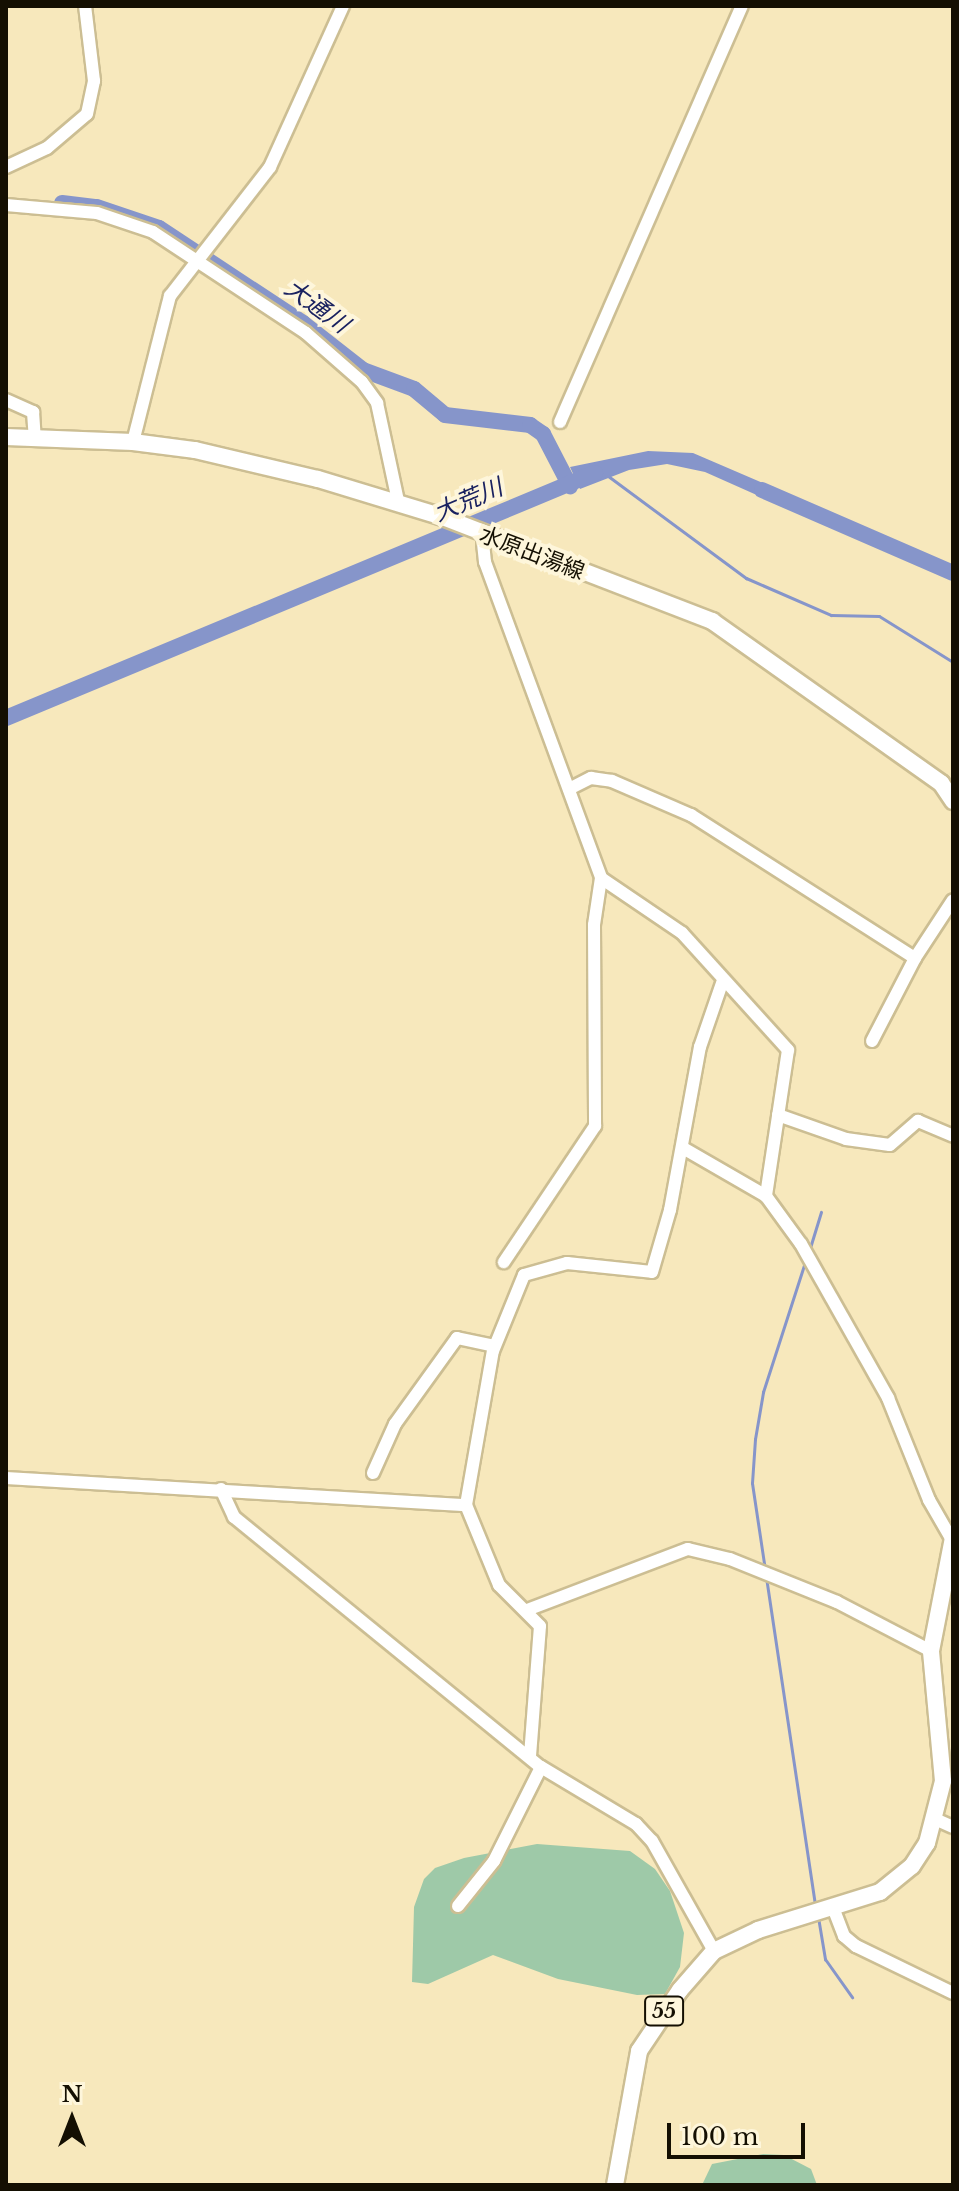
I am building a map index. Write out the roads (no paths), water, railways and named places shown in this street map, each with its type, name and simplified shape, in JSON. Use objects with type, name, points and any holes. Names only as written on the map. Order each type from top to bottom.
[{"type":"main road","name":"水原出湯線","points":[[6,437],[133,442],[195,450],[398,501],[446,518],[485,536],[725,628],[941,783],[953,801]]},
{"type":"main road","name":"55","points":[[615,2185],[639,2051],[672,2000],[714,1951],[758,1930],[823,1913],[880,1892],[912,1866],[937,1820],[943,1781],[931,1651],[952,1549]]},
{"type":"street","points":[[6,167],[47,148],[87,114],[94,81],[85,6]]},
{"type":"street","points":[[133,442],[170,296],[193,260],[270,167],[343,6]]},
{"type":"street","points":[[560,422],[742,6]]},
{"type":"street","points":[[6,205],[97,213],[127,221],[153,232],[295,325],[362,382],[382,414],[398,501]]},
{"type":"street","points":[[6,400],[33,412],[35,438]]},
{"type":"street","points":[[485,536],[485,562],[601,878],[594,925],[599,1111],[595,1126],[504,1262]]},
{"type":"street","points":[[569,789],[597,778],[691,815],[915,958]]},
{"type":"street","points":[[601,878],[682,933],[722,983],[743,997],[788,1050],[766,1196]]},
{"type":"street","points":[[872,1041],[915,958],[953,900]]},
{"type":"street","points":[[530,1756],[540,1626],[499,1585],[466,1505],[494,1346],[524,1275],[567,1263],[652,1272],[683,1148],[700,1047],[722,983]]},
{"type":"street","points":[[778,1115],[846,1139],[890,1145],[918,1121],[953,1136]]},
{"type":"street","points":[[683,1148],[766,1196],[808,1256],[888,1398],[952,1549]]},
{"type":"street","points":[[373,1473],[395,1424],[457,1338],[494,1346]]},
{"type":"street","points":[[6,1478],[466,1505]]},
{"type":"street","points":[[221,1489],[234,1517],[541,1767],[636,1824],[652,1841],[714,1951]]},
{"type":"street","points":[[527,1610],[652,1559],[688,1549],[766,1574],[837,1602],[931,1651]]},
{"type":"street","points":[[458,1906],[494,1861],[541,1767]]},
{"type":"street","points":[[937,1820],[953,1827]]},
{"type":"street","points":[[823,1913],[856,1946],[953,1993]]},
{"type":"water","points":[[648,451],[693,453],[784,492],[777,504],[705,472],[667,464],[629,470],[580,489],[570,467]]},
{"type":"waterway","name":"大通川","points":[[50,203],[62,203]]},
{"type":"waterway","name":"大通川","points":[[62,203],[97,207],[159,228],[303,323],[363,370],[414,389],[445,415],[530,425],[543,434],[570,486]]},
{"type":"waterway","name":"大荒川","points":[[6,718],[595,473]]},
{"type":"waterway","points":[[608,476],[746,578],[831,615],[879,616],[953,662]]},
{"type":"waterway","name":"大荒川","points":[[762,490],[953,573]]},
{"type":"waterway","points":[[809,1251],[821,1212]]},
{"type":"waterway","points":[[765,1570],[752,1483],[755,1439],[763,1392],[805,1262]]},
{"type":"waterway","points":[[766,1577],[815,1906]]},
{"type":"waterway","points":[[818,1917],[825,1959],[852,1997]]}]
